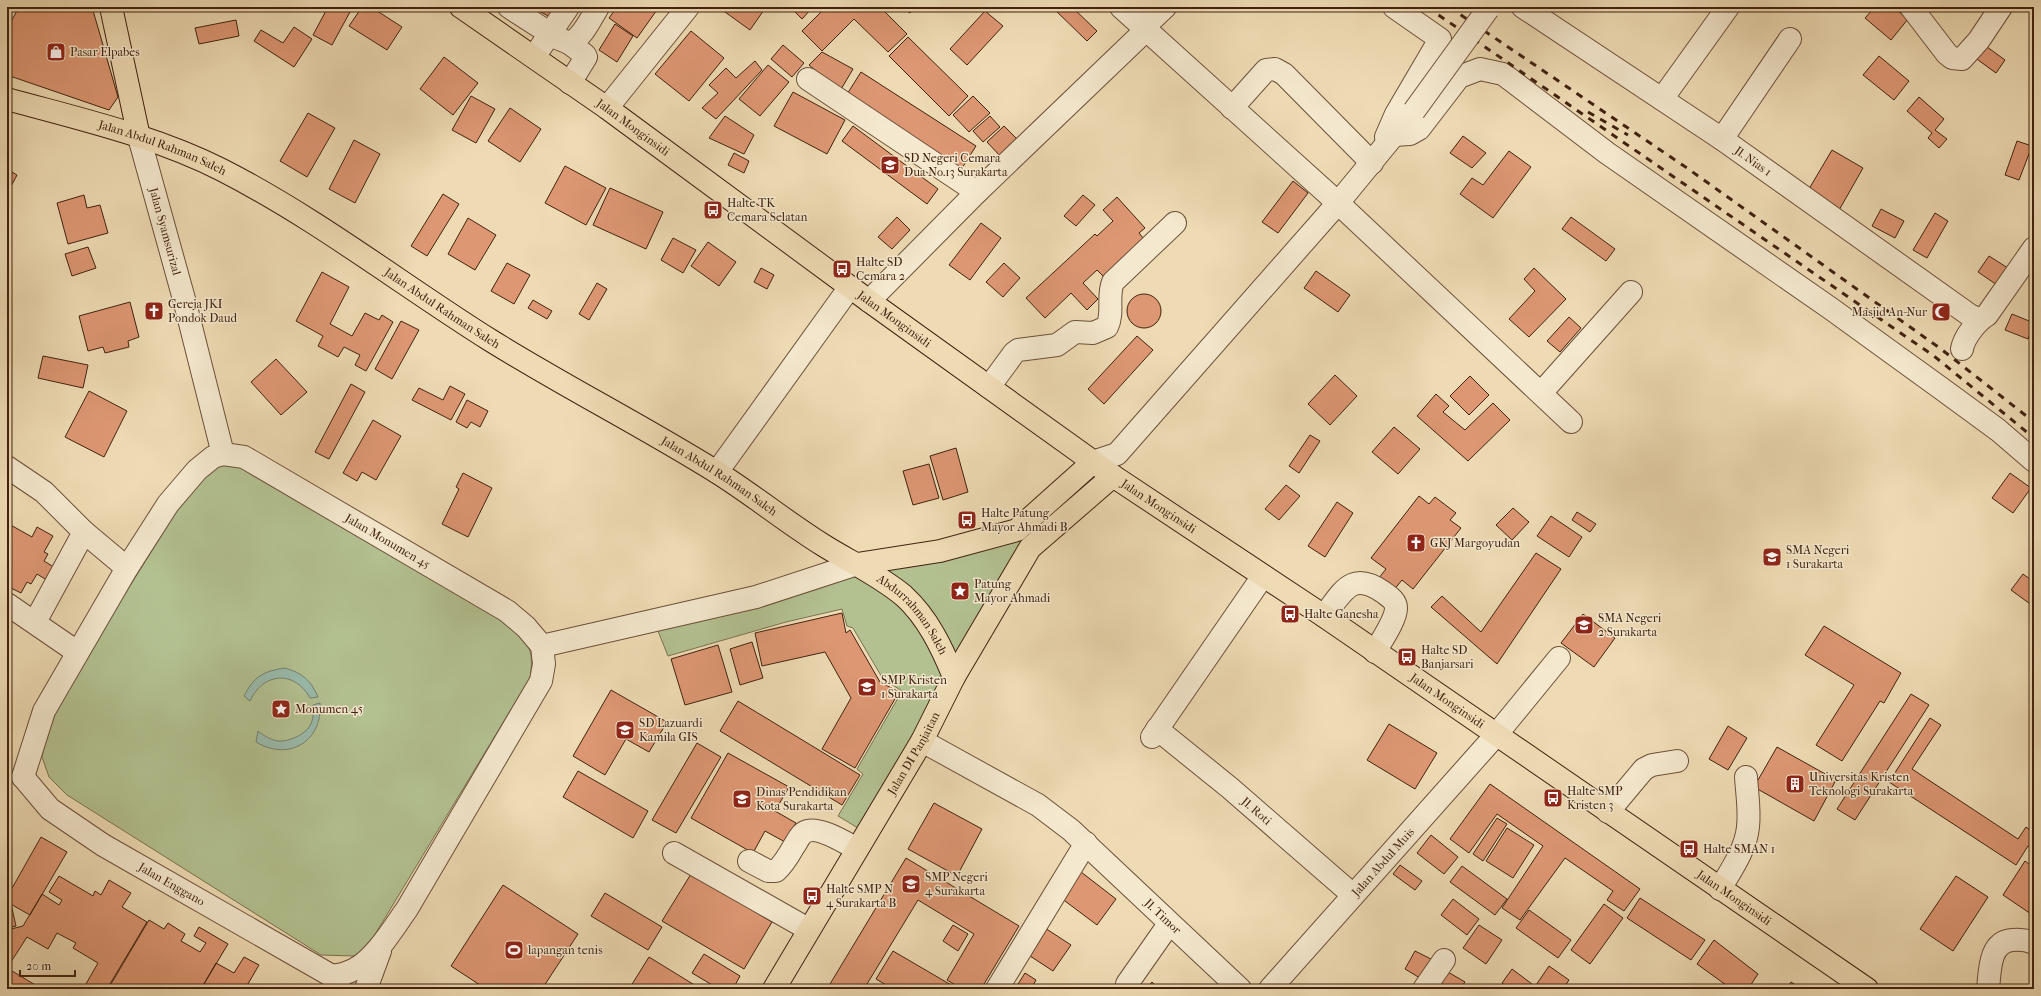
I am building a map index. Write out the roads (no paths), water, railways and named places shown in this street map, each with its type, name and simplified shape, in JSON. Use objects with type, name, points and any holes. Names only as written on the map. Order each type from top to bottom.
[{"type":"main road","name":"Jalan Syamsurizal","points":[[111,7],[139,137]]},
{"type":"main road","name":"Jalan Monginsidi","points":[[461,7],[607,108],[869,301],[1093,462],[1324,616],[1867,989]]},
{"type":"main road","name":"Jalan Abdul Rahman Saleh","points":[[7,99],[139,137],[188,155],[222,170],[263,193],[490,339],[717,472],[822,545],[857,564]]},
{"type":"main road","points":[[1017,530],[1093,462]]},
{"type":"main road","name":"Jalan DI Panjaitan","points":[[774,989],[808,929],[922,741],[954,677],[1030,548],[1114,476]]},
{"type":"main road","points":[[857,564],[940,551],[1017,530],[1028,531],[1034,538],[1030,548]]},
{"type":"main road","name":"Abdurrahman Saleh","points":[[857,564],[884,580],[912,605],[927,622],[942,649],[954,677]]},
{"type":"street","points":[[509,7],[549,33],[569,43],[585,55],[586,57],[570,82]]},
{"type":"street","points":[[534,57],[568,7]]},
{"type":"street","points":[[569,43],[574,42],[598,7]]},
{"type":"street","points":[[607,108],[688,7]]},
{"type":"street","points":[[1121,7],[1338,203],[1571,422]]},
{"type":"street","points":[[869,301],[977,192],[1165,7]]},
{"type":"street","points":[[1391,140],[1388,130],[1440,39],[1394,7]]},
{"type":"street","name":"Jl. Nias 1","points":[[1523,7],[1722,139],[1971,316],[1980,319]]},
{"type":"street","points":[[1662,99],[1728,7]]},
{"type":"street","points":[[1911,7],[1947,54],[1958,60],[1962,59],[1979,40],[2001,7]]},
{"type":"street","points":[[1093,462],[1117,454],[1338,203],[1414,111],[1489,8]]},
{"type":"street","points":[[1722,139],[1790,39]]},
{"type":"street","points":[[1232,108],[1266,70],[1275,69],[1284,74],[1372,163]]},
{"type":"street","points":[[1391,140],[1410,134],[1419,129],[1459,77],[1480,69],[1502,74],[1607,153],[1830,308],[1942,389],[1998,430],[2034,461]]},
{"type":"street","points":[[808,79],[977,192]]},
{"type":"street","name":"Jalan Syamsurizal","points":[[139,137],[184,299],[223,454]]},
{"type":"street","points":[[989,387],[1014,353],[1018,350],[1057,345],[1075,332],[1093,333],[1107,327],[1110,322],[1111,290],[1114,282],[1175,223]]},
{"type":"street","points":[[1962,349],[1963,344],[1980,319],[1987,315],[2034,248]]},
{"type":"street","points":[[717,472],[850,287]]},
{"type":"street","points":[[1541,394],[1631,292]]},
{"type":"street","points":[[15,779],[44,711],[127,568],[168,504],[197,470],[213,457],[223,454]]},
{"type":"street","name":"Jalan Monumen 45","points":[[223,454],[244,457],[507,611],[526,627],[542,646]]},
{"type":"street","points":[[1114,476],[1117,454]]},
{"type":"street","points":[[7,467],[44,492],[84,532],[127,568]]},
{"type":"street","points":[[35,622],[84,532]]},
{"type":"street","points":[[336,983],[360,966],[384,942],[407,909],[541,681],[544,664],[542,646],[756,597],[857,564]]},
{"type":"street","name":"Jl. Roti","points":[[1263,576],[1154,733],[1230,788],[1353,895]]},
{"type":"street","points":[[1324,616],[1349,586],[1360,582],[1372,585],[1391,598],[1396,607],[1395,614],[1375,652]]},
{"type":"street","points":[[7,604],[77,652]]},
{"type":"street","name":"Jalan Abdul Muis","points":[[1270,989],[1496,735],[1559,658]]},
{"type":"street","name":"Jl. Timor","points":[[922,741],[1038,805],[1086,843],[1240,989]]},
{"type":"street","points":[[1608,812],[1644,769],[1652,765],[1677,761]]},
{"type":"street","points":[[1720,889],[1741,852],[1746,837],[1748,826],[1746,777]]},
{"type":"street","name":"Jalan Enggano","points":[[15,779],[50,809],[103,846],[336,983]]},
{"type":"street","points":[[749,861],[768,871],[776,871],[782,865],[801,835],[811,830],[828,834],[857,849]]},
{"type":"street","points":[[998,989],[1086,843]]},
{"type":"street","points":[[674,853],[808,929]]},
{"type":"street","points":[[1127,984],[1170,924]]},
{"type":"street","points":[[1988,989],[1990,964],[1998,947],[2007,940],[2020,939],[2034,943]]},
{"type":"street","points":[[366,989],[384,942]]},
{"type":"street","points":[[1424,989],[1444,960]]},
{"type":"railway","points":[[1427,7],[1934,356],[2034,438]]},
{"type":"railway","points":[[1449,7],[1687,168],[1941,349],[2034,422]]},
{"type":"railway","points":[[1588,112],[1628,135]]},
{"type":"place","name":"Pasar Elpabes","points":[[56,52]]},
{"type":"place","name":"SD Negeri Cemara Dua No.13 Surakarta","points":[[890,165]]},
{"type":"place","name":"Halte TK Cemara Selatan","points":[[713,210]]},
{"type":"place","name":"Halte SD Cemara 2","points":[[842,269]]},
{"type":"place","name":"Gereja JKI Pondok Daud","points":[[154,311]]},
{"type":"place","name":"Masjid An-Nur","points":[[1941,312]]},
{"type":"place","name":"Halte Patung Mayor Ahmadi B","points":[[967,520]]},
{"type":"place","name":"GKJ Margoyudan","points":[[1416,543]]},
{"type":"place","name":"SMA Negeri 1 Surakarta","points":[[1772,557]]},
{"type":"place","name":"Patung Mayor Ahmadi","points":[[960,591]]},
{"type":"place","name":"Halte Ganesha","points":[[1290,614]]},
{"type":"place","name":"SMA Negeri 2 Surakarta","points":[[1584,625]]},
{"type":"place","name":"Halte SD Banjarsari","points":[[1407,657]]},
{"type":"place","name":"SMP Kristen 1 Surakarta","points":[[867,687]]},
{"type":"place","name":"Monumen 45","points":[[281,709]]},
{"type":"place","name":"SD Lazuardi Kamila GIS","points":[[625,730]]},
{"type":"place","name":"Universitas Kristen Teknologi Surakarta","points":[[1795,784]]},
{"type":"place","name":"Halte SMP Kristen 3","points":[[1553,798]]},
{"type":"place","name":"Dinas Pendidikan Kota Surakarta","points":[[742,799]]},
{"type":"place","name":"Halte SMAN 1","points":[[1689,849]]},
{"type":"place","name":"SMP Negeri 4 Surakarta","points":[[911,884]]},
{"type":"place","name":"Halte SMP N 4 Surakarta B","points":[[812,896]]},
{"type":"place","name":"lapangan tenis","points":[[514,950]]}]
